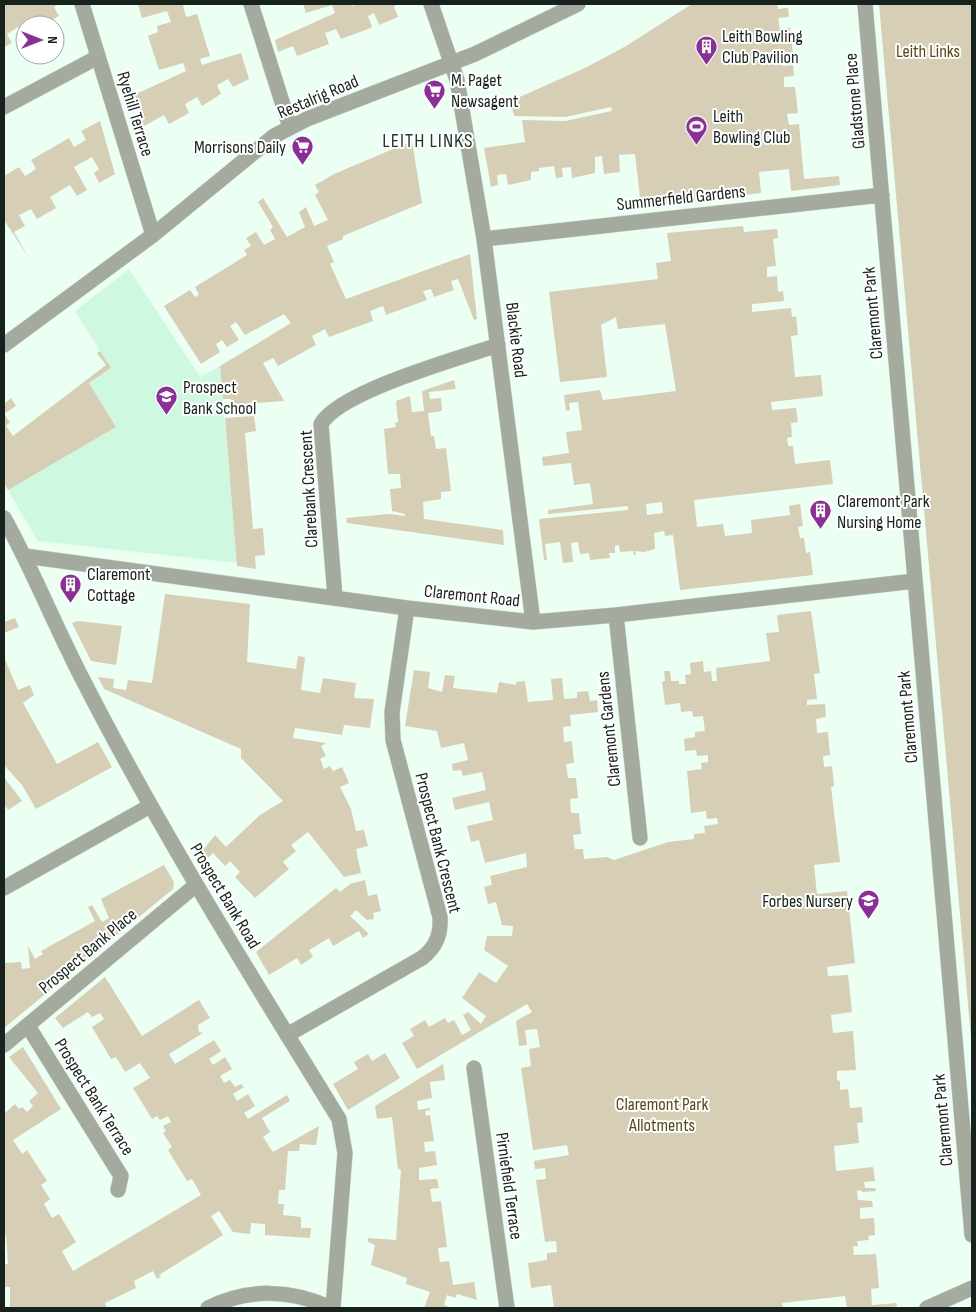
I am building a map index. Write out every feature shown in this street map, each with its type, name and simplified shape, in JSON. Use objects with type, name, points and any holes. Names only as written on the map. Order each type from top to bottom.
[{"type":"street","name":"Ryehill Terrace","points":[[82,4],[153,235]]},
{"type":"street","points":[[252,4],[290,127]]},
{"type":"street","name":"Blackie Road","points":[[431,4],[457,80],[484,238],[533,622]]},
{"type":"street","name":"Restalrig Road","points":[[4,345],[153,235],[258,148],[290,127],[452,65],[578,4]]},
{"type":"street","name":"Gladstone Place","points":[[865,4],[882,195]]},
{"type":"street","points":[[4,107],[98,57]]},
{"type":"street","name":"Summerfield Gardens","points":[[484,238],[882,195]]},
{"type":"street","name":"Claremont Park","points":[[882,195],[972,1235]]},
{"type":"street","name":"Clarebank Crescent","points":[[335,597],[321,424],[325,417],[345,403],[377,388],[498,345]]},
{"type":"street","name":"Prospect Bank Road","points":[[4,518],[25,556],[84,683],[150,806],[339,1119],[344,1137],[341,1223],[332,1308]]},
{"type":"street","name":"Claremont Road","points":[[25,556],[407,608],[533,622],[616,615],[915,581]]},
{"type":"street","name":"Prospect Bank Crescent","points":[[288,1035],[422,958],[433,948],[438,937],[440,917],[392,733],[392,712],[407,608]]},
{"type":"street","name":"Claremont Gardens","points":[[616,615],[640,838]]},
{"type":"street","points":[[4,888],[150,806]]},
{"type":"street","name":"Prospect Bank Place","points":[[4,1046],[196,885]]},
{"type":"street","name":"Prospect Bank Terrace","points":[[28,1026],[121,1176],[118,1190]]},
{"type":"street","name":"Pirniefield Terrace","points":[[474,1068],[507,1308]]},
{"type":"street","points":[[927,1308],[972,1288]]},
{"type":"street","points":[[208,1308],[234,1298],[269,1293],[296,1296],[332,1308]]},
{"type":"shaded area","name":"Prospect Bank School","points":[[129,269],[200,377],[220,366],[237,563],[38,541],[8,490],[116,427],[89,383],[111,368],[75,311]]},
{"type":"green space","points":[[4,4],[59,4],[54,7],[58,15],[15,15],[15,29],[7,34],[12,43],[4,47]]},
{"type":"green space","points":[[138,4],[187,4],[183,5],[186,17],[197,14],[210,56],[200,59],[202,65],[241,53],[249,79],[233,87],[228,79],[217,85],[221,94],[202,106],[197,97],[185,104],[189,113],[169,124],[164,115],[144,126],[134,95],[186,71],[183,63],[159,70],[148,36],[158,32],[157,26],[171,22],[167,11],[142,18]]},
{"type":"green space","points":[[303,4],[351,4],[352,6],[358,4],[400,4],[394,6],[398,17],[379,25],[374,13],[368,16],[372,27],[368,29],[341,39],[336,29],[325,33],[329,44],[297,56],[293,46],[278,52],[275,40],[335,13],[332,5],[306,13]]},
{"type":"green space","points":[[692,4],[777,4],[778,9],[788,8],[789,17],[778,18],[780,29],[790,28],[793,54],[781,55],[782,66],[793,65],[794,76],[784,77],[784,87],[795,87],[798,113],[787,114],[789,125],[799,124],[804,179],[839,176],[840,185],[791,191],[789,169],[759,172],[761,193],[641,207],[635,154],[619,155],[620,172],[604,174],[602,156],[595,157],[595,173],[572,178],[571,167],[562,168],[563,177],[556,178],[554,166],[539,168],[539,171],[531,172],[531,180],[508,185],[506,174],[497,175],[498,185],[491,187],[495,210],[484,148],[525,142],[522,120],[565,121],[612,111],[611,107],[565,117],[514,116],[511,104],[513,100],[587,67],[626,46]]},
{"type":"green space","name":"Leith Links","points":[[879,4],[972,4],[972,1049]]},
{"type":"green space","points":[[100,121],[115,174],[99,183],[94,173],[99,169],[92,157],[74,167],[87,190],[77,196],[70,185],[50,197],[56,208],[37,219],[31,209],[19,215],[25,226],[14,232],[29,258],[4,220],[4,176],[19,167],[25,176],[36,169],[31,160],[69,138],[74,147],[86,140],[81,131]]},
{"type":"green space","points":[[412,141],[422,203],[343,236],[343,239],[327,246],[334,262],[330,264],[346,299],[470,254],[477,319],[474,320],[458,279],[451,281],[454,290],[434,297],[431,289],[423,291],[427,300],[386,315],[383,306],[370,311],[373,321],[329,337],[325,329],[312,336],[316,345],[278,366],[273,358],[263,363],[284,401],[231,405],[231,399],[223,399],[220,366],[291,323],[284,314],[245,335],[236,322],[230,326],[239,340],[227,347],[222,340],[216,344],[220,352],[201,364],[164,306],[190,290],[195,297],[199,295],[195,287],[247,255],[244,250],[251,246],[246,238],[256,232],[264,245],[275,239],[270,230],[273,227],[258,202],[263,198],[287,237],[305,227],[299,212],[306,207],[314,226],[328,220],[315,195],[319,192],[315,185],[334,174]]},
{"type":"green space","points":[[743,226],[744,232],[777,229],[778,238],[773,239],[776,266],[767,267],[767,277],[777,276],[778,292],[783,291],[784,301],[752,304],[752,312],[791,308],[792,317],[796,316],[798,335],[791,336],[795,377],[821,375],[823,396],[771,402],[772,410],[796,408],[798,422],[791,423],[792,437],[787,438],[788,446],[793,446],[795,464],[830,460],[833,484],[694,500],[697,527],[723,524],[725,536],[752,533],[751,520],[790,515],[789,506],[800,504],[803,526],[798,527],[800,538],[804,538],[806,553],[810,552],[813,575],[680,590],[673,535],[665,536],[664,531],[654,533],[655,549],[644,552],[635,551],[636,555],[634,555],[633,551],[620,552],[619,545],[615,546],[615,553],[609,553],[610,558],[590,560],[589,553],[580,554],[578,542],[571,543],[573,562],[563,563],[560,542],[545,544],[547,560],[544,560],[539,519],[628,510],[628,506],[548,514],[548,510],[593,504],[590,483],[574,485],[571,463],[543,466],[542,457],[569,453],[566,432],[582,430],[578,402],[569,403],[570,410],[566,411],[564,395],[600,390],[603,400],[676,391],[665,324],[618,329],[616,317],[601,325],[607,377],[560,382],[549,292],[658,279],[656,263],[671,261],[667,233]],"holes":[[[662,502],[663,513],[647,515],[646,504]]]},
{"type":"green space","points":[[100,351],[111,368],[89,383],[116,427],[8,490],[4,483],[4,414],[10,422],[6,426],[13,436],[106,365],[97,353]]},
{"type":"green space","points":[[454,380],[456,389],[429,392],[430,399],[441,398],[442,411],[428,413],[431,436],[434,436],[436,449],[446,448],[451,491],[441,492],[441,499],[423,502],[424,519],[503,530],[504,545],[347,523],[346,518],[389,514],[405,516],[405,514],[392,511],[390,489],[401,488],[400,474],[388,474],[384,429],[396,427],[395,423],[398,422],[396,401],[410,396],[412,412],[424,411],[422,391]]},
{"type":"green space","points":[[11,398],[16,406],[4,414],[4,404]]},
{"type":"green space","points":[[254,416],[256,431],[245,433],[253,529],[263,528],[265,555],[255,556],[256,569],[237,566],[225,418]]},
{"type":"green space","points":[[165,594],[250,604],[247,662],[296,669],[298,656],[305,657],[301,690],[320,693],[323,678],[356,683],[354,698],[374,699],[370,728],[344,725],[342,735],[295,728],[293,738],[326,743],[321,746],[326,756],[320,759],[324,769],[330,766],[333,771],[342,767],[349,783],[340,787],[351,809],[356,831],[364,830],[368,846],[356,849],[361,873],[344,877],[308,832],[291,845],[296,851],[283,862],[289,869],[255,898],[235,877],[240,872],[230,861],[225,866],[213,853],[200,865],[196,859],[215,835],[226,847],[260,815],[283,801],[241,758],[241,749],[104,689],[98,677],[114,679],[113,688],[126,690],[128,680],[152,683]]},
{"type":"green space","name":"Claremont Park Allotments","points":[[811,611],[820,673],[814,674],[817,699],[807,700],[807,705],[825,704],[826,717],[816,719],[817,733],[828,732],[830,755],[823,756],[824,767],[832,766],[834,786],[831,787],[840,862],[814,865],[817,894],[847,891],[855,963],[827,967],[828,976],[848,975],[852,1012],[831,1015],[833,1033],[853,1031],[856,1070],[837,1071],[837,1080],[840,1081],[840,1090],[848,1089],[850,1108],[862,1107],[863,1122],[857,1123],[859,1143],[834,1146],[836,1171],[873,1167],[875,1181],[864,1182],[865,1188],[875,1188],[876,1191],[857,1191],[858,1200],[872,1201],[873,1207],[860,1208],[860,1219],[874,1218],[875,1235],[868,1236],[869,1240],[857,1241],[858,1246],[853,1246],[854,1255],[876,1254],[879,1288],[871,1289],[872,1305],[896,1303],[897,1306],[890,1308],[847,1308],[845,1296],[782,1303],[783,1308],[554,1308],[551,1285],[531,1288],[528,1263],[547,1260],[547,1253],[557,1252],[556,1241],[545,1242],[536,1180],[546,1179],[545,1168],[535,1169],[534,1161],[569,1155],[567,1145],[533,1150],[521,1068],[531,1066],[529,1049],[540,1047],[537,1029],[525,1030],[527,1045],[519,1046],[516,1021],[532,1012],[527,1004],[417,1069],[402,1043],[414,1036],[410,1029],[425,1020],[429,1027],[445,1018],[448,1023],[454,1020],[462,1035],[471,1030],[463,1015],[468,1012],[481,1024],[486,1016],[462,998],[479,972],[496,983],[508,966],[484,950],[487,936],[512,936],[513,926],[502,925],[496,902],[488,904],[484,887],[492,885],[490,876],[527,867],[526,853],[485,863],[479,840],[471,842],[467,826],[493,820],[489,802],[455,810],[452,798],[486,790],[482,772],[463,776],[461,770],[453,771],[452,764],[468,760],[464,743],[441,748],[437,731],[405,726],[414,670],[430,672],[428,688],[442,692],[445,675],[455,676],[453,688],[497,693],[499,682],[516,685],[516,682],[525,681],[528,702],[553,700],[551,679],[562,678],[564,699],[577,698],[577,692],[588,691],[590,701],[597,700],[598,712],[570,715],[571,726],[563,727],[564,742],[572,741],[574,763],[566,764],[568,778],[576,778],[578,798],[570,799],[571,813],[579,813],[581,834],[573,835],[575,849],[583,849],[584,859],[607,857],[614,860],[668,842],[694,839],[694,834],[705,833],[704,826],[718,824],[717,818],[707,819],[706,811],[691,813],[687,771],[702,769],[701,763],[708,762],[708,755],[697,756],[696,750],[685,751],[684,739],[695,737],[695,732],[705,731],[703,716],[693,717],[692,711],[681,712],[680,703],[665,705],[662,682],[665,681],[664,671],[670,671],[671,681],[679,681],[679,684],[686,684],[685,675],[691,674],[690,663],[703,661],[704,672],[711,671],[712,681],[717,681],[716,668],[770,661],[766,633],[779,632],[777,615]]},
{"type":"green space","points":[[15,618],[19,627],[4,633],[4,622]]},
{"type":"green space","points":[[78,621],[122,626],[116,665],[91,661],[72,623]]},
{"type":"green space","points":[[4,657],[18,690],[30,685],[34,695],[23,703],[57,764],[98,742],[112,767],[36,809],[22,785],[4,765]]},
{"type":"green space","points":[[4,777],[22,801],[8,810],[4,804]]},
{"type":"green space","points":[[164,865],[174,882],[173,889],[4,1028],[4,963],[21,962],[22,969],[30,968],[28,946],[35,959],[43,954],[41,951],[95,921],[88,907],[92,905],[102,922],[109,918],[101,899]]},
{"type":"green space","points":[[365,880],[368,896],[377,894],[381,911],[373,913],[374,919],[367,920],[356,910],[350,916],[369,934],[363,938],[359,931],[333,946],[329,938],[309,950],[313,957],[301,965],[297,958],[269,975],[256,952],[336,888],[340,892],[350,884]]},
{"type":"green space","points":[[105,977],[142,1036],[199,1000],[210,1018],[198,1025],[199,1032],[203,1033],[169,1054],[175,1064],[214,1040],[221,1051],[209,1059],[213,1065],[225,1057],[232,1069],[220,1076],[224,1083],[230,1080],[235,1087],[241,1084],[244,1087],[233,1094],[237,1101],[248,1094],[255,1106],[244,1113],[248,1119],[287,1095],[290,1101],[262,1118],[270,1132],[263,1137],[273,1152],[319,1126],[316,1145],[300,1144],[299,1151],[288,1151],[285,1190],[279,1190],[278,1204],[284,1204],[283,1215],[301,1217],[301,1228],[311,1228],[310,1238],[265,1235],[265,1224],[251,1223],[250,1234],[233,1232],[219,1211],[211,1216],[223,1235],[159,1275],[161,1277],[157,1279],[153,1271],[134,1281],[136,1288],[105,1303],[107,1308],[10,1308],[10,1287],[4,1287],[4,1264],[8,1264],[6,1235],[4,1234],[4,1114],[15,1104],[19,1109],[22,1107],[27,1112],[33,1106],[29,1101],[38,1093],[9,1057],[23,1047],[61,1109],[13,1140],[22,1154],[27,1150],[47,1181],[41,1185],[50,1199],[44,1204],[52,1218],[59,1214],[76,1242],[62,1251],[73,1271],[201,1195],[192,1179],[187,1181],[168,1150],[172,1147],[163,1133],[166,1131],[163,1126],[171,1122],[168,1116],[160,1120],[157,1116],[152,1119],[133,1088],[150,1078],[140,1063],[125,1072],[116,1057],[111,1059],[92,1027],[104,1019],[100,1013],[92,1017],[88,1012],[63,1028],[55,1018]]},
{"type":"green space","points":[[385,1053],[400,1078],[348,1110],[333,1084],[358,1069],[354,1062],[368,1054],[372,1061]]},
{"type":"green space","points":[[443,1064],[445,1080],[430,1082],[432,1098],[417,1101],[418,1110],[430,1108],[430,1110],[425,1111],[426,1116],[430,1115],[434,1141],[424,1142],[425,1152],[435,1151],[437,1165],[419,1168],[419,1180],[437,1179],[439,1188],[430,1189],[432,1202],[441,1201],[447,1247],[438,1248],[440,1262],[449,1261],[453,1285],[474,1282],[477,1300],[457,1294],[455,1298],[447,1295],[444,1305],[451,1308],[424,1308],[430,1292],[406,1284],[407,1278],[371,1265],[375,1245],[368,1242],[368,1238],[396,1240],[401,1170],[398,1169],[392,1117],[377,1119],[375,1106]]},
{"type":"place","name":"Leith Bowling Club Pavilion","points":[[706,65]]},
{"type":"place","name":"M. Paget Newsagent","points":[[435,109]]},
{"type":"place","name":"Leith Bowling Club","points":[[697,145]]},
{"type":"place","name":"Morrisons Daily","points":[[302,166]]},
{"type":"place","name":"Prospect Bank School","points":[[167,416]]},
{"type":"place","name":"Claremont Park Nursing Home","points":[[821,530]]},
{"type":"place","name":"Claremont Cottage","points":[[71,603]]},
{"type":"place","name":"Forbes Nursery","points":[[869,920]]},
{"type":"district","name":"LEITH LINKS","points":[[428,141]]}]
